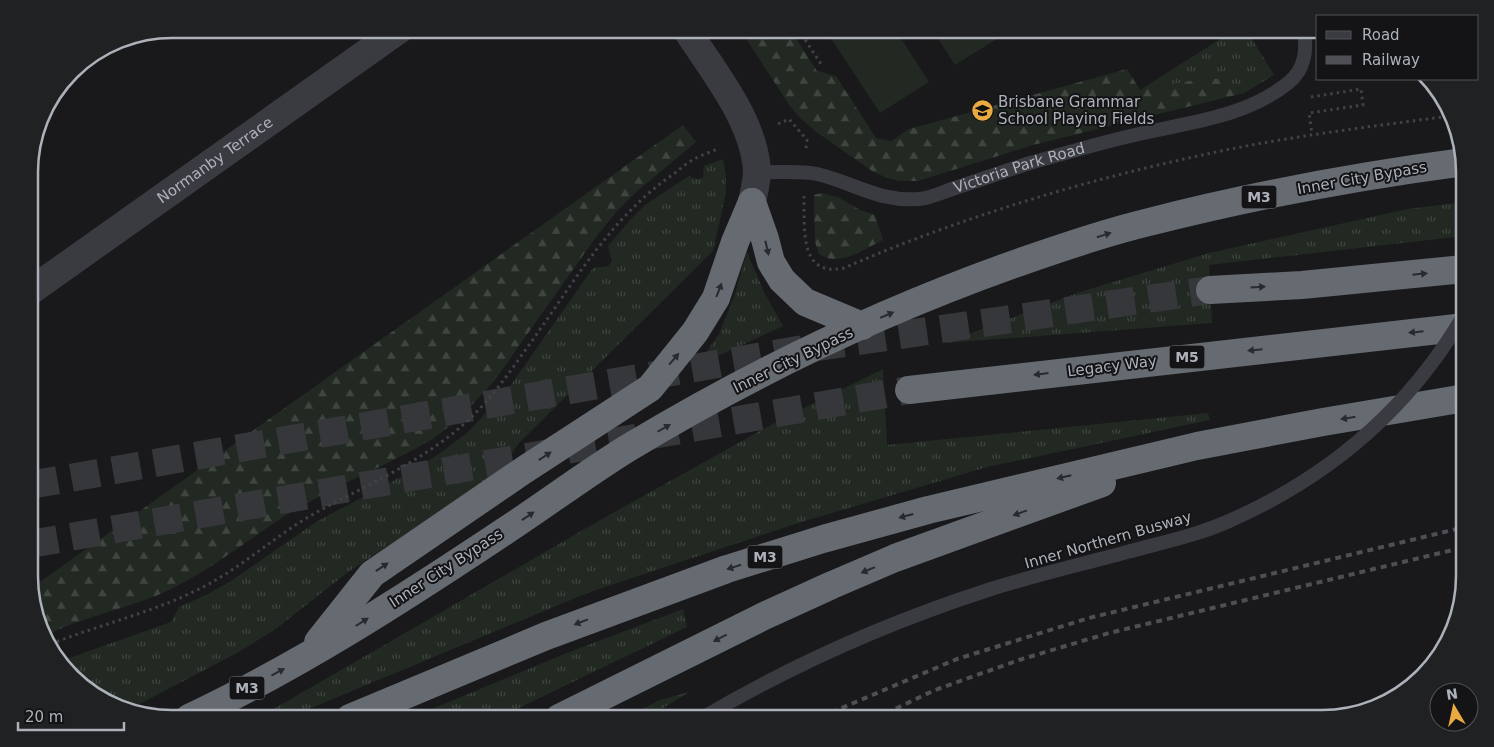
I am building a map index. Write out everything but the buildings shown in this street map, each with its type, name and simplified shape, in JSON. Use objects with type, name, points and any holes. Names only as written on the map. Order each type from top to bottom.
[{"type":"highway","name":"Inner City Bypass","points":[[204,710],[305,657],[426,583],[626,449],[712,400],[862,326],[967,281],[1057,249],[1142,223],[1299,189],[1400,170],[1456,163]]},
{"type":"highway","points":[[752,202],[765,240],[770,262],[782,280],[805,302],[862,326]]},
{"type":"highway","points":[[305,657],[372,574],[524,470],[650,388],[695,332],[716,298],[735,242],[752,202]]},
{"type":"highway","points":[[1210,290],[1312,284],[1456,270]]},
{"type":"highway","name":"Legacy Way","points":[[909,390],[1456,328]]},
{"type":"highway","name":"M3","points":[[370,710],[546,636],[727,569],[823,539],[928,510],[1197,446],[1456,400]]},
{"type":"highway","points":[[576,710],[764,616],[895,558],[1057,500],[1197,446]]},
{"type":"street","name":"Normanby Terrace","points":[[38,286],[387,38]]},
{"type":"street","points":[[692,38],[731,99],[750,135],[757,172],[752,202]]},
{"type":"lane","name":"Victoria Park Road","points":[[757,172],[814,173],[839,180],[879,196],[898,199],[921,199],[1030,164],[1118,139],[1225,115],[1261,101],[1279,90],[1297,74],[1306,51],[1304,38]]},
{"type":"lane","name":"Inner Northern Busway","points":[[718,710],[787,672],[852,642],[918,616],[988,590],[1181,538],[1227,522],[1271,501],[1313,476],[1353,447],[1388,414],[1421,378],[1456,327]]},
{"type":"path","points":[[804,38],[823,67]]},
{"type":"path","points":[[1279,90],[1306,98],[1360,89],[1363,105],[1309,113],[1312,134]]},
{"type":"path","points":[[56,642],[168,604],[203,587],[234,569],[311,515],[416,459],[441,443],[464,424],[502,384],[602,241],[624,215],[658,184],[695,159],[714,151]]},
{"type":"green space","points":[[746,38],[796,38],[817,71],[836,76],[876,138],[891,141],[909,129],[1127,69],[1140,90],[1191,81],[1220,79],[1233,84],[1244,93],[1033,145],[918,181],[899,181],[872,171],[815,131],[789,105]]},
{"type":"green space","points":[[831,38],[901,38],[929,82],[880,113]]},
{"type":"green space","points":[[938,38],[999,38],[955,65]]},
{"type":"green space","points":[[1222,38],[1251,38],[1274,75],[1244,93],[1238,87],[1140,90]]},
{"type":"green space","points":[[683,125],[696,142],[635,193],[618,210],[596,237],[495,380],[468,409],[434,438],[293,511],[210,567],[158,595],[74,623],[51,633],[42,610],[38,583]]},
{"type":"green space","points":[[723,159],[726,176],[726,193],[713,251],[519,443],[498,474],[348,572],[277,628],[237,653],[138,705],[112,696],[97,687],[83,676],[67,659],[171,622],[179,607],[231,581],[316,522],[421,466],[446,449],[469,431],[508,389],[593,268],[608,266],[612,261],[608,246],[630,220],[645,205],[689,176],[696,179],[703,178],[704,166]]},
{"type":"green space","points":[[822,193],[838,197],[860,210],[875,215],[883,240],[860,252],[843,258],[827,258],[819,254],[815,242],[814,195]]},
{"type":"green space","points":[[1456,203],[1456,237],[1209,265],[1212,323],[945,343],[1080,292],[1209,253],[1408,209]]},
{"type":"green space","points":[[747,252],[765,294],[783,326],[707,361],[703,357],[719,334],[734,297]]},
{"type":"green space","points":[[883,369],[887,445],[1208,413],[1210,420],[987,467],[795,524],[590,592],[307,710],[272,710],[602,519],[778,421]]},
{"type":"green space","points":[[683,609],[687,627],[515,710],[430,710],[567,653]]},
{"type":"green space","points":[[689,692],[661,710],[641,710],[660,700]]},
{"type":"tunnel","points":[[38,484],[797,350],[1210,290]]},
{"type":"tunnel","points":[[38,543],[909,390]]},
{"type":"railway","points":[[838,709],[957,659],[1089,618],[1456,529]]},
{"type":"railway","points":[[894,709],[935,690],[1019,660],[1109,633],[1456,549]]},
{"type":"place","name":"Brisbane Grammar School Playing Fields","points":[[982,111]]}]
